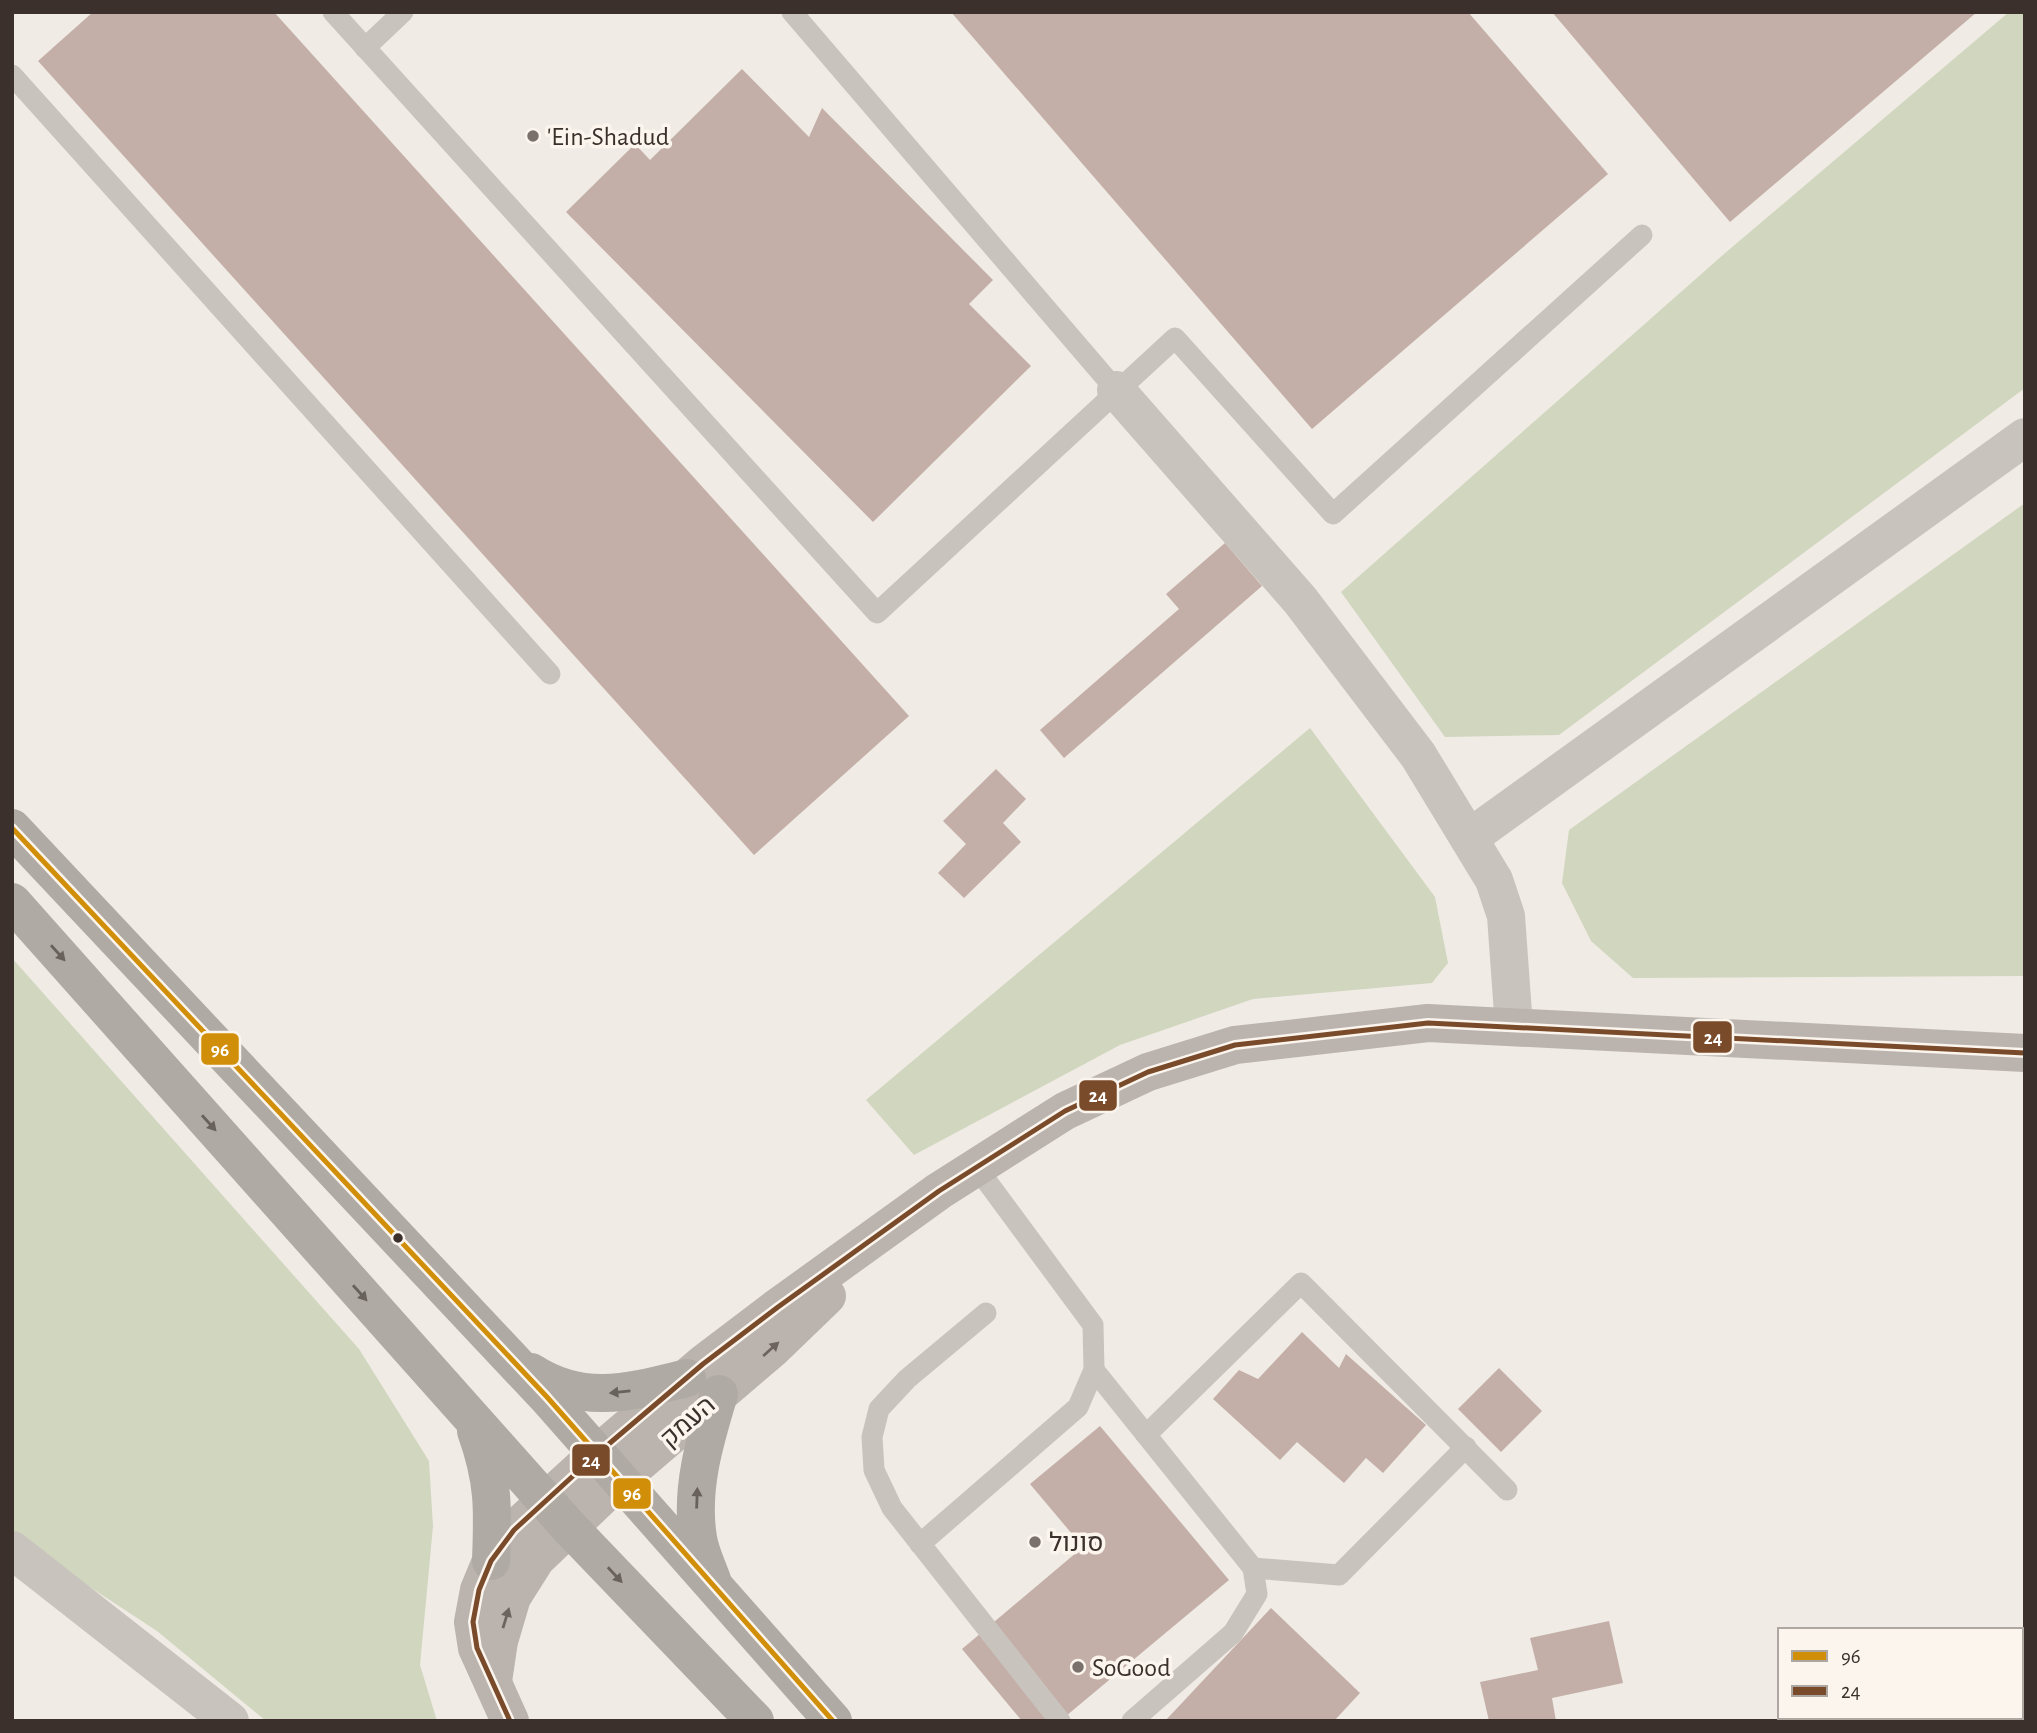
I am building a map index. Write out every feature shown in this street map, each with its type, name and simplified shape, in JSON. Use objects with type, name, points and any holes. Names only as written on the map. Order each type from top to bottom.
[{"type":"highway","points":[[12,828],[512,1360],[833,1721]]},
{"type":"highway","points":[[12,902],[557,1513],[755,1721]]},
{"type":"highway","points":[[512,1360],[550,1384],[592,1395],[703,1386],[703,1448],[696,1497],[698,1539],[715,1588]]},
{"type":"highway","points":[[472,1419],[487,1462],[493,1498],[491,1561]]},
{"type":"main road","name":"העמק","points":[[510,1721],[477,1648],[473,1622],[479,1590],[491,1561],[514,1530],[557,1513],[703,1386],[772,1349],[939,1191],[1065,1111],[1147,1072],[1235,1045],[1428,1023],[2025,1053]]},
{"type":"main road","name":"העמק","points":[[493,1685],[499,1641],[512,1597],[536,1559],[557,1513]]},
{"type":"street","points":[[1116,390],[1300,600],[1418,755],[1494,880],[1506,916],[1514,1027]]},
{"type":"street","points":[[1468,838],[2025,437]]},
{"type":"street","points":[[12,1550],[230,1721]]},
{"type":"lane","points":[[333,12],[877,613],[1175,338],[1333,514],[1642,235]]},
{"type":"lane","points":[[365,48],[403,12]]},
{"type":"lane","points":[[792,12],[1116,390]]},
{"type":"lane","points":[[12,75],[550,674]]},
{"type":"lane","points":[[920,1544],[1078,1407],[1094,1370],[1093,1325],[976,1168]]},
{"type":"lane","points":[[1146,1435],[1301,1283],[1507,1490]]},
{"type":"lane","points":[[986,1313],[907,1379],[879,1409],[872,1437],[874,1470],[892,1508],[1060,1721]]},
{"type":"lane","points":[[1094,1370],[1253,1568],[1257,1594],[1233,1633],[1132,1721]]},
{"type":"lane","points":[[1253,1568],[1339,1575],[1466,1447]]},
{"type":"green space","points":[[2009,12],[2025,12],[2025,388],[1559,735],[1445,737],[1341,592],[1724,254]]},
{"type":"green space","points":[[2025,503],[2025,976],[1633,978],[1591,941],[1562,883],[1569,830]]},
{"type":"green space","points":[[1310,728],[1435,897],[1448,963],[1432,983],[1253,999],[1120,1045],[914,1155],[866,1100]]},
{"type":"green space","points":[[12,958],[359,1349],[429,1461],[433,1526],[420,1665],[437,1721],[266,1721],[157,1631],[12,1536]]},
{"type":"building","points":[[93,12],[274,12],[909,716],[754,855],[38,61]]},
{"type":"building","points":[[951,12],[1468,12],[1608,174],[1312,429]]},
{"type":"building","points":[[1552,12],[1977,12],[1730,222]]},
{"type":"building","points":[[742,69],[809,137],[822,108],[993,280],[969,304],[1031,366],[873,522],[566,212],[635,144],[650,160]]},
{"type":"building","points":[[1225,543],[1262,586],[1064,758],[1040,730],[1179,609],[1166,594]]},
{"type":"building","points":[[996,769],[1026,799],[1003,823],[1021,842],[964,898],[938,873],[966,844],[943,821]]},
{"type":"building","points":[[1302,1332],[1339,1368],[1346,1354],[1426,1425],[1383,1473],[1366,1458],[1344,1483],[1297,1442],[1280,1460],[1213,1399],[1239,1370],[1258,1379]]},
{"type":"building","points":[[1499,1368],[1542,1411],[1501,1452],[1458,1409]]},
{"type":"building","points":[[1100,1426],[1229,1580],[1060,1721],[1022,1721],[962,1649],[1083,1547],[1030,1484]]},
{"type":"building","points":[[1271,1608],[1360,1693],[1334,1721],[1165,1721]]},
{"type":"building","points":[[1609,1621],[1623,1683],[1552,1698],[1556,1721],[1489,1721],[1480,1682],[1538,1670],[1530,1638]]},
{"type":"transit line","name":"96","points":[[12,828],[547,1397],[833,1721]]},
{"type":"transit line","name":"24","points":[[510,1721],[477,1648],[473,1622],[479,1590],[491,1561],[514,1530],[597,1454],[703,1364],[778,1307],[939,1191],[1065,1111],[1148,1072],[1235,1045],[1428,1023],[2025,1053]]},
{"type":"place","name":"'Ein-Shadud","points":[[533,136]]},
{"type":"place","name":"סונול","points":[[1035,1542]]},
{"type":"place","name":"SoGood","points":[[1078,1667]]}]
